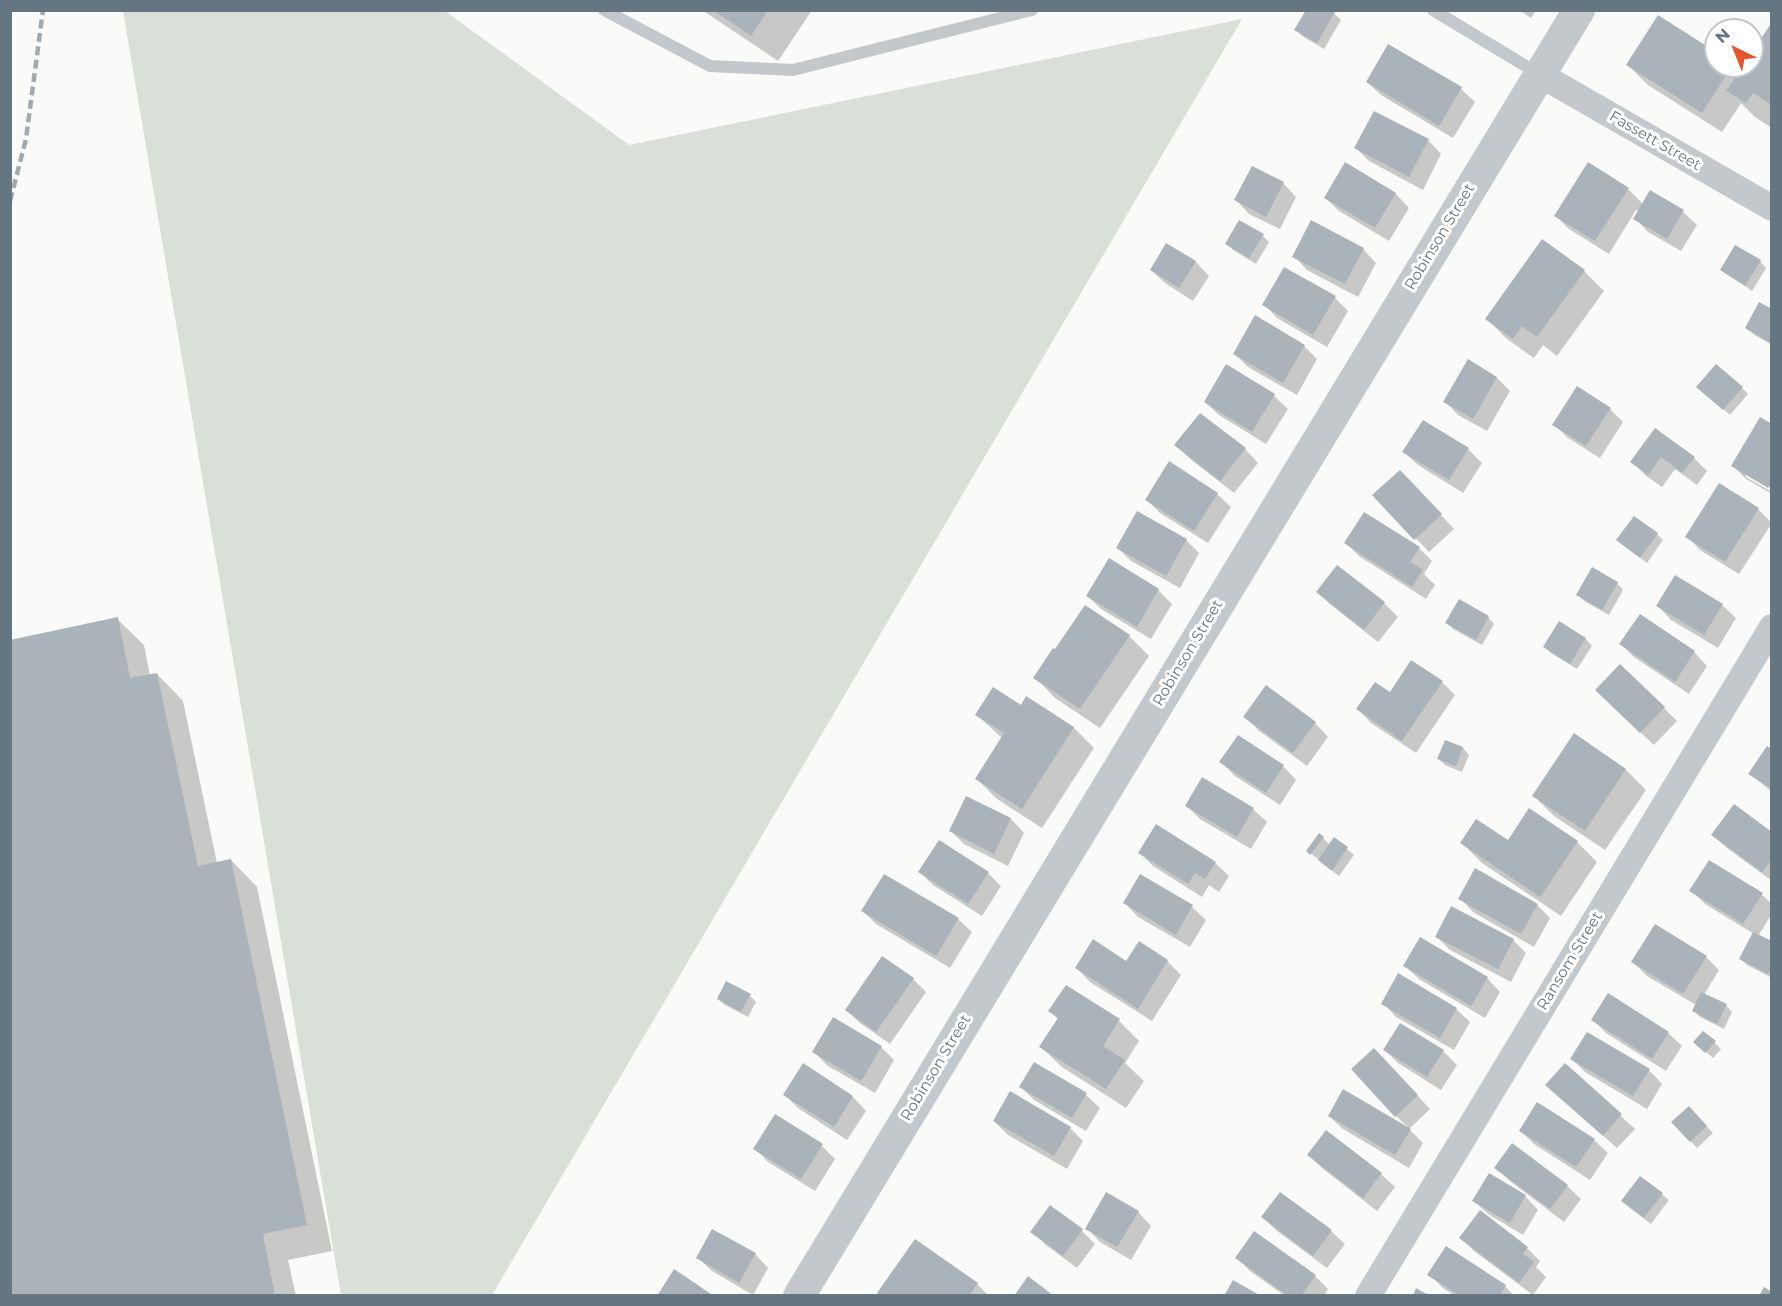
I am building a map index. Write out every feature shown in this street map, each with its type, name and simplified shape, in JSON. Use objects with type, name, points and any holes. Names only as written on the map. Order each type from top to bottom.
[{"type":"street","name":"Robinson Street","points":[[799,1296],[1579,10]]},
{"type":"street","name":"Fassett Street","points":[[1539,74],[1772,208]]},
{"type":"street","name":"Ransom Street","points":[[1368,1296],[1772,627]]},
{"type":"lane","points":[[604,10],[710,66],[793,70],[1032,10]]},
{"type":"lane","points":[[1433,10],[1539,74]]},
{"type":"shaded area","points":[[123,11],[445,11],[629,145],[1242,19],[492,1295],[341,1295]]},
{"type":"building","points":[[713,10],[768,10],[751,36]]},
{"type":"building","points":[[1306,10],[1333,10],[1335,12],[1317,43],[1294,30]]},
{"type":"building","points":[[1658,15],[1704,44],[1704,78],[1724,78],[1702,113],[1626,65]]},
{"type":"building","points":[[1770,25],[1772,26],[1772,105],[1753,93],[1746,103],[1726,91],[1735,78],[1764,78],[1764,34]]},
{"type":"building","points":[[1388,44],[1462,87],[1439,126],[1366,82]]},
{"type":"building","points":[[1374,111],[1429,139],[1409,177],[1354,148]]},
{"type":"building","points":[[1345,162],[1396,193],[1375,228],[1324,198]]},
{"type":"building","points":[[1588,162],[1629,188],[1595,241],[1554,216]]},
{"type":"building","points":[[1252,166],[1284,182],[1266,217],[1234,200]]},
{"type":"building","points":[[1650,190],[1684,210],[1667,239],[1633,219]]},
{"type":"building","points":[[1239,220],[1264,234],[1249,258],[1225,244]]},
{"type":"building","points":[[1311,220],[1364,248],[1345,284],[1292,257]]},
{"type":"building","points":[[1542,239],[1585,270],[1537,337],[1522,326],[1513,339],[1485,319]]},
{"type":"building","points":[[1166,243],[1196,261],[1179,288],[1150,270]]},
{"type":"building","points":[[1735,245],[1761,260],[1745,286],[1720,270]]},
{"type":"building","points":[[1284,267],[1336,296],[1313,335],[1262,305]]},
{"type":"building","points":[[1759,302],[1772,309],[1772,344],[1745,328]]},
{"type":"building","points":[[1255,315],[1305,345],[1283,383],[1233,354]]},
{"type":"building","points":[[1468,359],[1497,377],[1473,419],[1443,402]]},
{"type":"building","points":[[1226,364],[1275,394],[1252,432],[1204,402]]},
{"type":"building","points":[[1716,364],[1743,387],[1723,410],[1696,387]]},
{"type":"building","points":[[1577,386],[1611,408],[1586,446],[1552,425]]},
{"type":"building","points":[[1200,413],[1246,448],[1220,481],[1174,445]]},
{"type":"building","points":[[1760,417],[1772,424],[1772,483],[1768,488],[1731,466]]},
{"type":"building","points":[[1423,420],[1469,448],[1449,480],[1402,452]]},
{"type":"building","points":[[1655,428],[1695,457],[1682,473],[1661,457],[1648,475],[1630,462]]},
{"type":"building","points":[[1169,461],[1218,493],[1194,531],[1145,500]]},
{"type":"building","points":[[1400,470],[1442,514],[1414,540],[1372,495]]},
{"type":"building","points":[[1719,483],[1759,508],[1725,562],[1685,537]]},
{"type":"building","points":[[1137,511],[1187,539],[1166,576],[1116,548]]},
{"type":"building","points":[[1364,512],[1420,547],[1410,562],[1423,570],[1412,587],[1344,543]]},
{"type":"building","points":[[1634,516],[1658,533],[1640,558],[1616,540]]},
{"type":"building","points":[[1109,558],[1159,589],[1137,627],[1086,596]]},
{"type":"building","points":[[1337,565],[1385,602],[1364,630],[1316,592]]},
{"type":"building","points":[[1592,567],[1618,582],[1602,610],[1576,595]]},
{"type":"building","points":[[1675,575],[1723,604],[1704,635],[1656,606]]},
{"type":"building","points":[[1459,599],[1489,616],[1476,640],[1445,623]]},
{"type":"building","points":[[1085,605],[1130,635],[1080,709],[1033,678]]},
{"type":"building","points":[[1640,614],[1695,651],[1675,682],[1619,644]]},
{"type":"building","points":[[118,617],[130,678],[157,673],[198,866],[231,859],[307,1225],[263,1234],[275,1296],[10,1296],[10,640]]},
{"type":"building","points":[[1559,621],[1586,638],[1570,664],[1543,647]]},
{"type":"building","points":[[1411,660],[1443,681],[1402,741],[1356,709],[1375,682],[1390,692]]},
{"type":"building","points":[[1620,664],[1665,707],[1640,733],[1595,690]]},
{"type":"building","points":[[1266,685],[1316,722],[1293,753],[1243,717]]},
{"type":"building","points":[[993,687],[1021,705],[1026,696],[1074,727],[1022,809],[975,779],[1004,733],[975,715]]},
{"type":"building","points":[[1574,733],[1626,769],[1585,831],[1532,796]]},
{"type":"building","points":[[1238,735],[1284,765],[1266,793],[1219,762]]},
{"type":"building","points":[[1445,740],[1463,747],[1456,766],[1437,759]]},
{"type":"building","points":[[1767,746],[1772,749],[1772,789],[1748,774]]},
{"type":"building","points":[[1202,777],[1254,808],[1237,837],[1185,806]]},
{"type":"building","points":[[966,796],[1011,818],[994,854],[949,831]]},
{"type":"building","points":[[1734,804],[1772,832],[1772,859],[1762,872],[1711,835]]},
{"type":"building","points":[[1529,808],[1578,841],[1540,897],[1460,843],[1476,819],[1508,840]]},
{"type":"building","points":[[1156,824],[1216,862],[1205,879],[1195,873],[1188,884],[1138,853]]},
{"type":"building","points":[[1319,833],[1324,837],[1310,855],[1306,851]]},
{"type":"building","points":[[1334,837],[1348,847],[1332,871],[1318,860]]},
{"type":"building","points":[[939,840],[989,872],[968,904],[918,872]]},
{"type":"building","points":[[1709,860],[1763,893],[1743,924],[1689,891]]},
{"type":"building","points":[[1475,868],[1538,904],[1521,934],[1458,899]]},
{"type":"building","points":[[884,874],[959,918],[936,956],[861,911]]},
{"type":"building","points":[[1140,874],[1193,905],[1176,935],[1123,903]]},
{"type":"building","points":[[1451,906],[1514,939],[1498,969],[1435,937]]},
{"type":"building","points":[[1655,924],[1707,956],[1683,994],[1631,962]]},
{"type":"building","points":[[1753,932],[1772,941],[1772,968],[1768,974],[1739,959]]},
{"type":"building","points":[[1420,937],[1488,977],[1471,1006],[1403,966]]},
{"type":"building","points":[[1093,939],[1126,961],[1139,941],[1168,960],[1138,1009],[1075,968]]},
{"type":"building","points":[[882,956],[914,978],[876,1032],[845,1010]]},
{"type":"building","points":[[1398,973],[1457,1008],[1440,1038],[1381,1004]]},
{"type":"building","points":[[726,981],[751,994],[741,1012],[717,999]]},
{"type":"building","points":[[1066,985],[1120,1019],[1103,1046],[1125,1060],[1106,1089],[1039,1047],[1058,1018],[1048,1011]]},
{"type":"building","points":[[1701,992],[1727,1004],[1717,1024],[1692,1011]]},
{"type":"building","points":[[1608,993],[1669,1032],[1652,1059],[1591,1020]]},
{"type":"building","points":[[833,1017],[882,1046],[861,1081],[812,1052]]},
{"type":"building","points":[[1400,1023],[1444,1050],[1427,1077],[1383,1050]]},
{"type":"building","points":[[1703,1031],[1716,1041],[1705,1053],[1693,1042]]},
{"type":"building","points":[[1587,1032],[1650,1069],[1633,1096],[1570,1059]]},
{"type":"building","points":[[1374,1048],[1418,1095],[1395,1117],[1351,1069]]},
{"type":"building","points":[[1034,1062],[1087,1093],[1072,1118],[1019,1087]]},
{"type":"building","points":[[803,1063],[853,1096],[834,1127],[783,1095]]},
{"type":"building","points":[[1565,1063],[1622,1114],[1603,1136],[1545,1085]]},
{"type":"building","points":[[1343,1089],[1411,1129],[1395,1155],[1328,1116]]},
{"type":"building","points":[[1010,1091],[1071,1127],[1054,1156],[993,1121]]},
{"type":"building","points":[[1537,1102],[1595,1139],[1576,1167],[1519,1131]]},
{"type":"building","points":[[1689,1106],[1707,1126],[1690,1142],[1671,1122]]},
{"type":"building","points":[[775,1114],[823,1144],[801,1179],[753,1149]]},
{"type":"building","points":[[1326,1130],[1382,1173],[1363,1198],[1307,1155]]},
{"type":"building","points":[[1512,1143],[1568,1185],[1550,1209],[1494,1168]]},
{"type":"building","points":[[1489,1173],[1526,1195],[1510,1223],[1472,1201]]},
{"type":"building","points":[[1640,1176],[1663,1193],[1644,1218],[1621,1201]]},
{"type":"building","points":[[1106,1192],[1139,1211],[1117,1247],[1085,1229]]},
{"type":"building","points":[[1280,1192],[1332,1230],[1313,1256],[1261,1217]]},
{"type":"building","points":[[1050,1205],[1083,1229],[1063,1256],[1030,1232]]},
{"type":"building","points":[[1480,1210],[1528,1247],[1523,1254],[1534,1262],[1519,1283],[1459,1238]]},
{"type":"building","points":[[712,1229],[756,1253],[739,1283],[696,1258]]},
{"type":"building","points":[[1254,1231],[1316,1275],[1301,1296],[1288,1296],[1235,1258]]},
{"type":"building","points":[[915,1239],[978,1283],[969,1296],[881,1296],[877,1293]]},
{"type":"building","points":[[1446,1246],[1506,1285],[1499,1296],[1460,1296],[1427,1275]]},
{"type":"building","points":[[674,1269],[714,1296],[657,1296]]},
{"type":"building","points":[[1028,1276],[1054,1296],[1014,1296]]},
{"type":"building","points":[[1233,1280],[1261,1296],[1224,1296]]},
{"type":"building","points":[[1764,1287],[1772,1292],[1772,1296],[1759,1296]]},
{"type":"building","points":[[1416,1288],[1430,1296],[1413,1296]]},
{"type":"railway","points":[[10,201],[26,139],[43,10]]}]
